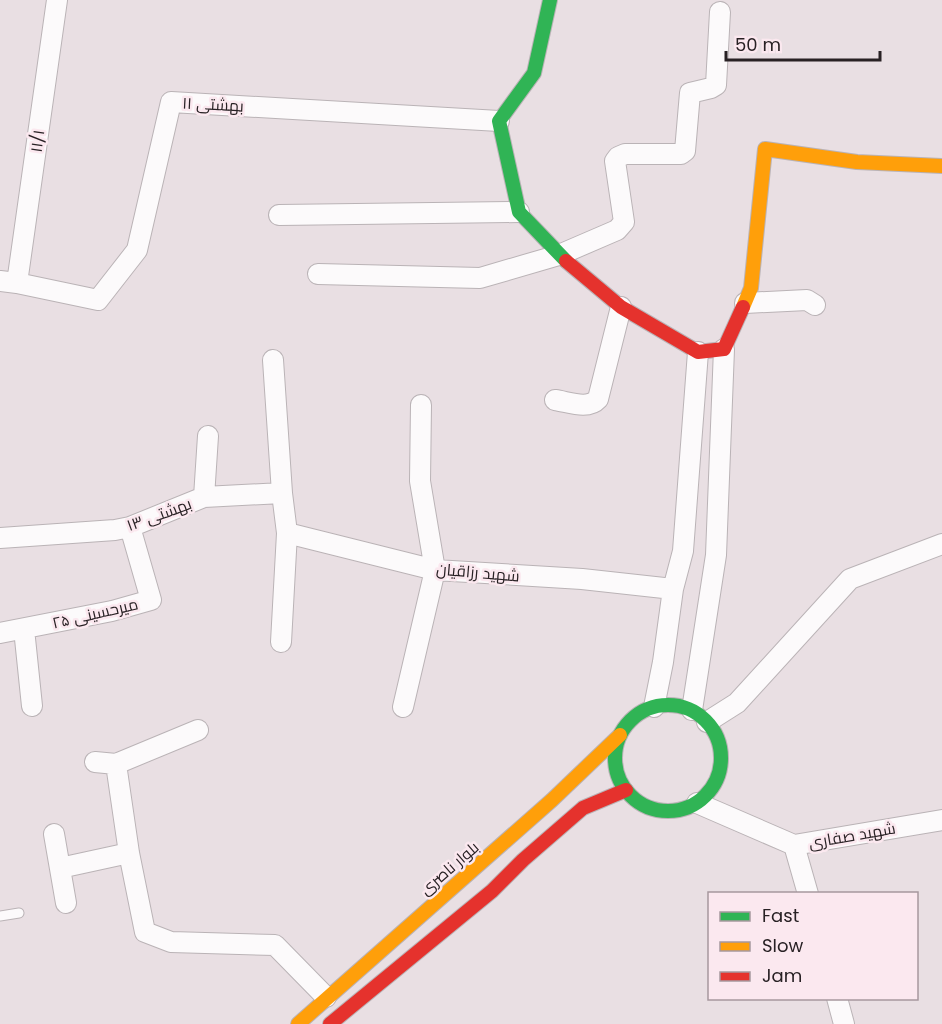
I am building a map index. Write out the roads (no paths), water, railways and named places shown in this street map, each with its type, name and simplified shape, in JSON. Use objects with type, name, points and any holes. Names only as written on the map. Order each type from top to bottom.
[{"type":"main road","points":[[550,0],[534,74],[499,121],[519,212],[558,255],[621,307],[698,352],[724,349],[751,288],[765,149],[856,162],[942,166]]},
{"type":"main road","points":[[674,705],[700,716],[717,738],[721,755],[719,774],[711,790],[697,803],[678,811],[657,811],[637,802],[626,790],[616,770],[615,752],[620,735],[634,717],[654,706],[674,705]]},
{"type":"main road","name":"بلوار ناصری","points":[[298,1024],[552,800],[620,735]]},
{"type":"main road","points":[[326,997],[336,1022],[492,891],[523,860],[583,808],[626,790]]},
{"type":"street","name":"۱۱/۱","points":[[9,282],[57,0]]},
{"type":"street","points":[[318,274],[480,278],[558,255],[617,230],[624,222],[615,161],[626,154],[681,154],[685,151],[690,93],[716,85],[720,12]]},
{"type":"street","name":"بهشتی ۱۱","points":[[9,282],[98,300],[136,250],[171,102],[499,121]]},
{"type":"street","points":[[279,215],[519,212]]},
{"type":"street","points":[[745,303],[807,300],[816,305]]},
{"type":"street","points":[[555,400],[587,406],[594,404],[598,399],[621,307]]},
{"type":"street","points":[[724,349],[716,555],[700,716],[737,703],[850,579],[942,543]]},
{"type":"street","points":[[654,706],[663,662],[673,589],[683,551],[698,352]]},
{"type":"street","points":[[273,360],[286,533],[281,642]]},
{"type":"street","points":[[403,707],[435,570],[420,481],[421,405]]},
{"type":"street","points":[[204,497],[208,436]]},
{"type":"street","name":"بهشتی ۱۳","points":[[0,538],[130,527],[204,497],[282,493]]},
{"type":"street","name":"میرحسینی ۲۵","points":[[0,633],[112,611],[151,600],[130,527]]},
{"type":"street","name":"شهید رزاقیان","points":[[286,533],[435,570],[582,579],[673,589]]},
{"type":"street","points":[[24,629],[32,706]]},
{"type":"street","points":[[95,762],[116,764],[198,730]]},
{"type":"street","points":[[116,764],[129,853],[145,932],[171,942],[275,945],[326,997]]},
{"type":"street","name":"شهید صفاری","points":[[697,803],[795,844],[942,820]]},
{"type":"street","points":[[54,834],[66,903]]},
{"type":"street","points":[[795,844],[807,892]]},
{"type":"street","points":[[60,868],[129,853]]},
{"type":"street","points":[[837,1000],[844,1024]]},
{"type":"lane","points":[[0,916],[19,913]]}]
